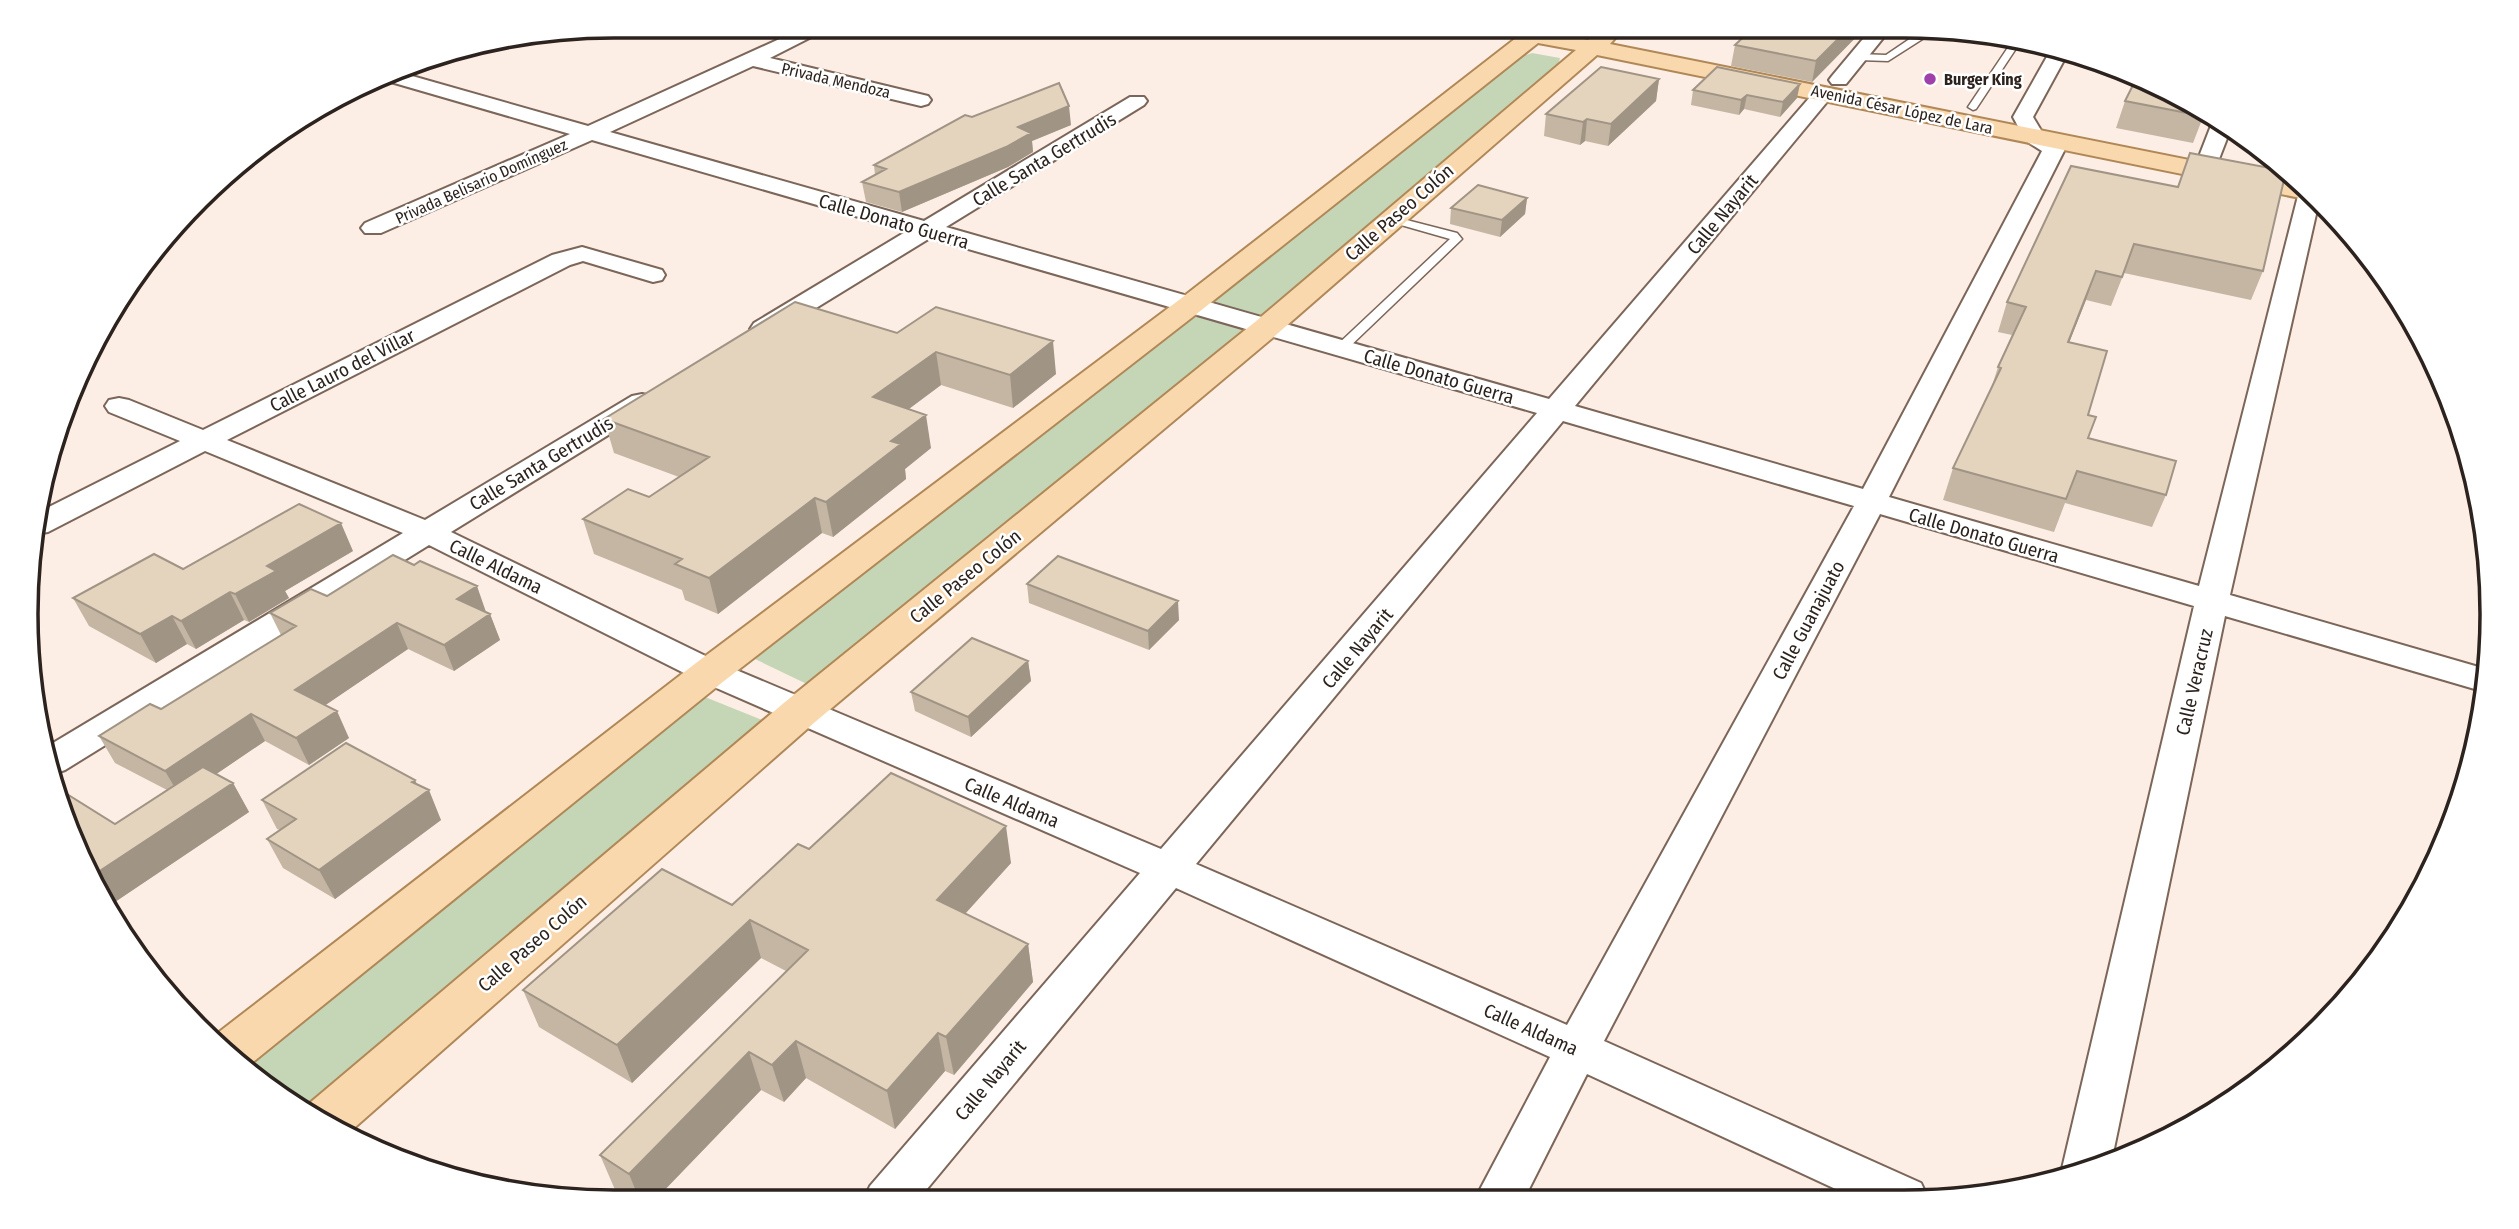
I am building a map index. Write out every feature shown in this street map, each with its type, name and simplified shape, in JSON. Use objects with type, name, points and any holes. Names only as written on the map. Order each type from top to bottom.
[{"type":"main road","name":"Avenida César López de Lara","points":[[1552,40],[1832,87],[1973,107],[2028,126],[2263,165]]},
{"type":"main road","name":"Calle Paseo Colón","points":[[331,1116],[800,712],[1266,328],[1391,219],[1552,40]]},
{"type":"main road","points":[[235,1048],[710,672],[1189,306],[1552,40]]},
{"type":"main road","name":"Avenida César López de Lara","points":[[1832,87],[2028,126],[2291,188]]},
{"type":"street","name":"Privada Belisario Domínguez","points":[[373,228],[798,38]]},
{"type":"street","name":"Calle Nayarit","points":[[896,1190],[1874,38]]},
{"type":"street","points":[[2028,126],[2057,59]]},
{"type":"street","name":"Privada Mendoza","points":[[750,60],[921,100]]},
{"type":"street","name":"Calle Donato Guerra","points":[[402,79],[1558,410],[2477,678]]},
{"type":"street","name":"Calle Santa Gertrudis","points":[[737,345],[1137,101]]},
{"type":"street","name":"Calle Guanajuato","points":[[1504,1190],[1871,502],[2054,149],[2028,126]]},
{"type":"street","points":[[2211,154],[2219,132]]},
{"type":"street","name":"Calle Veracruz","points":[[2088,1161],[2212,601],[2307,203]]},
{"type":"street","name":"Calle Lauro del Villar","points":[[47,520],[561,260],[582,254],[653,275]]},
{"type":"street","name":"Calle Santa Gertrudis","points":[[57,758],[665,388]]},
{"type":"street","name":"Calle Aldama","points":[[119,406],[427,532],[710,672],[1170,869],[1577,1049],[1886,1190]]},
{"type":"lane","points":[[1858,57],[1888,58],[1912,38]]},
{"type":"lane","points":[[1973,107],[2011,49]]},
{"type":"lane","points":[[1340,349],[1456,239],[1452,235],[1391,219]]},
{"type":"green space","points":[[1532,53],[1560,58],[1556,73],[1263,316],[1204,299],[1506,62]]},
{"type":"green space","points":[[1189,311],[1248,328],[811,686],[755,659]]},
{"type":"green space","points":[[705,697],[767,722],[316,1107],[253,1062]]},
{"type":"building","points":[[1743,38],[1839,38],[1816,61],[1735,45]]},
{"type":"building","points":[[1601,67],[1659,79],[1611,124],[1587,119],[1583,122],[1546,114]]},
{"type":"building","points":[[1717,67],[1800,84],[1783,102],[1747,95],[1741,100],[1693,90]]},
{"type":"building","points":[[1059,83],[1069,106],[1018,127],[1031,133],[1006,147],[899,192],[862,182],[886,169],[874,165],[965,115],[972,117]]},
{"type":"building","points":[[2133,86],[2186,113],[2125,101]]},
{"type":"building","points":[[2190,153],[2267,167],[2284,181],[2263,271],[2134,244],[2122,277],[2096,271],[2068,342],[2107,351],[2088,415],[2096,417],[2088,438],[2176,461],[2166,495],[2077,471],[2066,499],[1953,468],[2001,368],[1998,367],[2026,307],[2007,302],[2071,166],[2178,187]]},
{"type":"building","points":[[1478,185],[1527,198],[1502,220],[1451,208]]},
{"type":"building","points":[[795,302],[897,333],[936,307],[1053,341],[1010,375],[936,352],[873,397],[926,415],[891,441],[901,444],[826,502],[815,498],[709,578],[675,564],[682,559],[583,519],[628,489],[649,497],[709,457],[604,419]]},
{"type":"building","points":[[299,504],[341,523],[267,566],[276,571],[235,594],[230,592],[181,621],[172,616],[140,634],[73,598],[154,554],[183,569]]},
{"type":"building","points":[[393,555],[414,565],[420,561],[477,586],[457,599],[490,614],[444,645],[397,623],[295,690],[337,711],[296,738],[251,714],[165,771],[99,736],[150,704],[161,709],[296,626],[270,613],[311,589],[327,596]]},
{"type":"building","points":[[1058,556],[1178,601],[1148,631],[1027,584]]},
{"type":"building","points":[[972,638],[1028,661],[968,717],[911,692]]},
{"type":"building","points":[[346,743],[429,790],[319,870],[267,839],[296,819],[262,800]]},
{"type":"building","points":[[203,767],[233,783],[99,871],[67,794],[115,824]]},
{"type":"building","points":[[891,773],[1006,826],[937,900],[1028,944],[946,1037],[938,1033],[887,1091],[796,1041],[772,1065],[749,1052],[629,1174],[600,1155],[808,950],[750,920],[617,1045],[523,990],[662,869],[732,905],[798,844],[809,849]]},
{"type":"place","name":"Burger King","points":[[1930,79]]}]
